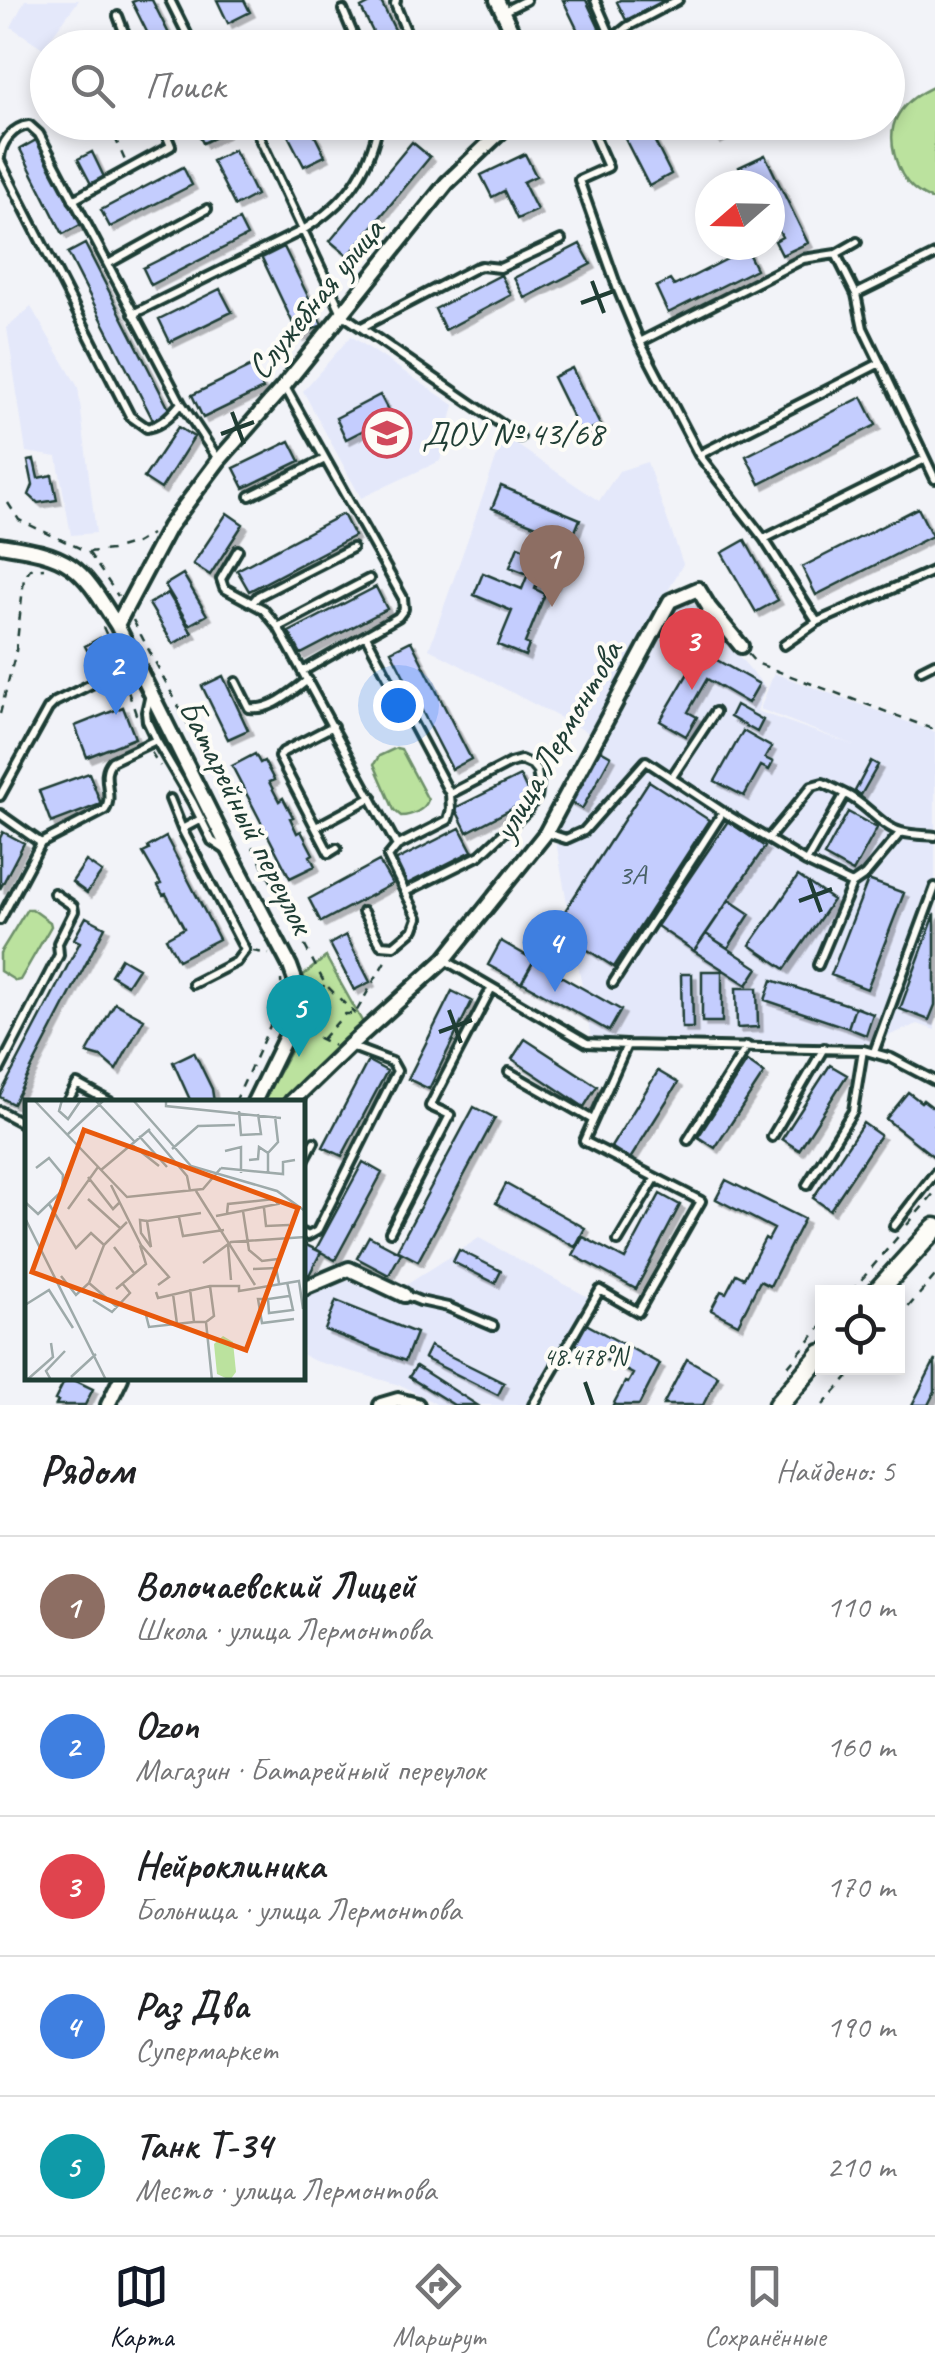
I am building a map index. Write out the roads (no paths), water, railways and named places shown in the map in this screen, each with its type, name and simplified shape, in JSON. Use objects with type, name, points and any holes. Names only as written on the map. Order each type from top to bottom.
[{"type":"main road","points":[[884,1285],[935,1228]]},
{"type":"main road","points":[[778,1405],[815,1362]]},
{"type":"street","points":[[500,6],[511,30]]},
{"type":"street","name":"Служебная улица","points":[[110,625],[126,608],[168,527],[219,460],[284,386],[447,183],[491,140]]},
{"type":"street","name":"Батарейный переулок","points":[[0,544],[48,555],[72,567],[95,592],[128,666],[150,693],[290,966],[298,988],[298,1010],[255,1100]]},
{"type":"street","name":"улица Лермонтова","points":[[292,1100],[444,960],[546,832],[670,600],[698,590],[709,607]]},
{"type":"street","points":[[709,607],[741,646]]},
{"type":"street","points":[[305,1288],[349,1269],[404,1294]]},
{"type":"street","points":[[108,1405],[120,1380]]},
{"type":"street","points":[[380,1405],[398,1400],[417,1405]]},
{"type":"lane","points":[[170,0],[185,30]]},
{"type":"lane","points":[[396,0],[394,4],[405,30]]},
{"type":"lane","points":[[500,6],[526,0]]},
{"type":"lane","points":[[596,0],[608,30]]},
{"type":"lane","points":[[623,30],[678,0]]},
{"type":"lane","points":[[343,10],[352,30]]},
{"type":"lane","points":[[118,16],[123,30]]},
{"type":"lane","points":[[30,126],[20,126],[5,140],[0,159],[130,416],[147,428],[156,426],[182,403]]},
{"type":"lane","points":[[41,140],[182,403],[219,460]]},
{"type":"lane","points":[[74,203],[171,146],[168,140]]},
{"type":"lane","points":[[260,140],[342,315],[520,437]]},
{"type":"lane","points":[[133,314],[321,219],[347,195],[364,170],[375,140]]},
{"type":"lane","points":[[596,140],[608,167],[579,180],[640,342],[699,455],[764,539],[817,622]]},
{"type":"lane","points":[[107,264],[207,209]]},
{"type":"lane","points":[[362,327],[475,268],[500,268],[561,240]]},
{"type":"lane","points":[[640,342],[803,259],[836,254],[857,242]]},
{"type":"lane","points":[[836,254],[856,294],[863,328],[935,479]]},
{"type":"lane","points":[[856,294],[935,255]]},
{"type":"lane","points":[[699,455],[880,363]]},
{"type":"lane","points":[[284,386],[403,598],[404,609],[398,617],[303,671]]},
{"type":"lane","points":[[764,539],[926,458]]},
{"type":"lane","points":[[250,496],[325,459]]},
{"type":"lane","points":[[252,603],[258,596],[352,548]]},
{"type":"lane","points":[[238,550],[221,578],[224,588],[263,609],[278,626],[397,846]]},
{"type":"lane","points":[[784,645],[817,622],[935,570]]},
{"type":"lane","points":[[278,626],[370,580]]},
{"type":"lane","points":[[683,655],[709,607]]},
{"type":"lane","points":[[363,912],[382,945],[394,946],[414,929],[418,918],[388,857],[397,846],[448,820],[451,809],[450,794],[366,636]]},
{"type":"lane","points":[[920,670],[935,662]]},
{"type":"lane","points":[[0,796],[48,709],[128,666]]},
{"type":"lane","points":[[236,682],[248,708],[256,710],[274,704],[308,680]]},
{"type":"lane","points":[[150,693],[147,721],[156,740],[212,841],[230,852]]},
{"type":"lane","points":[[672,777],[715,712]]},
{"type":"lane","points":[[333,726],[279,757],[329,852],[337,848]]},
{"type":"lane","points":[[0,920],[40,843],[105,810],[110,801],[108,766],[156,740]]},
{"type":"lane","points":[[405,892],[480,854],[536,797],[537,771],[521,760],[450,794]]},
{"type":"lane","points":[[546,832],[566,839],[584,831],[644,762],[649,762],[806,862],[852,884]]},
{"type":"lane","points":[[768,839],[812,786],[823,783],[858,800],[902,832],[935,836]]},
{"type":"lane","points":[[806,862],[845,794]]},
{"type":"lane","points":[[316,827],[372,797]]},
{"type":"lane","points":[[170,799],[245,950],[236,962],[194,984]]},
{"type":"lane","points":[[613,983],[724,812]]},
{"type":"lane","points":[[0,814],[40,843]]},
{"type":"lane","points":[[182,828],[201,819]]},
{"type":"lane","points":[[818,965],[852,884],[866,875],[902,832]]},
{"type":"lane","points":[[874,1052],[935,887]]},
{"type":"lane","points":[[0,1069],[60,955],[58,943],[74,911],[73,906],[54,893]]},
{"type":"lane","points":[[444,960],[587,1043],[863,1050],[891,1058],[935,1081]]},
{"type":"lane","points":[[390,1232],[450,1115],[430,1106],[491,989]]},
{"type":"lane","points":[[533,1405],[600,1290],[638,1312],[701,1201],[584,1141],[627,1046]]},
{"type":"lane","points":[[688,1140],[747,1046]]},
{"type":"lane","points":[[772,1137],[824,1048]]},
{"type":"lane","points":[[305,1234],[317,1231],[397,1071],[392,1062],[346,1049]]},
{"type":"lane","points":[[807,1185],[853,1111],[863,1050]]},
{"type":"lane","points":[[508,1072],[593,1120]]},
{"type":"lane","points":[[68,1100],[77,1084],[106,1100]]},
{"type":"lane","points":[[0,1111],[25,1124]]},
{"type":"lane","points":[[305,1158],[314,1142]]},
{"type":"lane","points":[[894,1226],[935,1173]]},
{"type":"lane","points":[[618,1242],[655,1179]]},
{"type":"lane","points":[[404,1294],[493,1326]]},
{"type":"place","name":"ДОУ № 43/68","points":[[387,433]]},
{"type":"place","name":"Волочаевский Лицей","points":[[552,607]]},
{"type":"place","name":"Нейроклиника","points":[[692,690]]},
{"type":"place","name":"Ozon","points":[[116,715]]},
{"type":"place","name":"Раз Два","points":[[555,992]]},
{"type":"place","name":"Танк Т-34","points":[[299,1057]]}]
